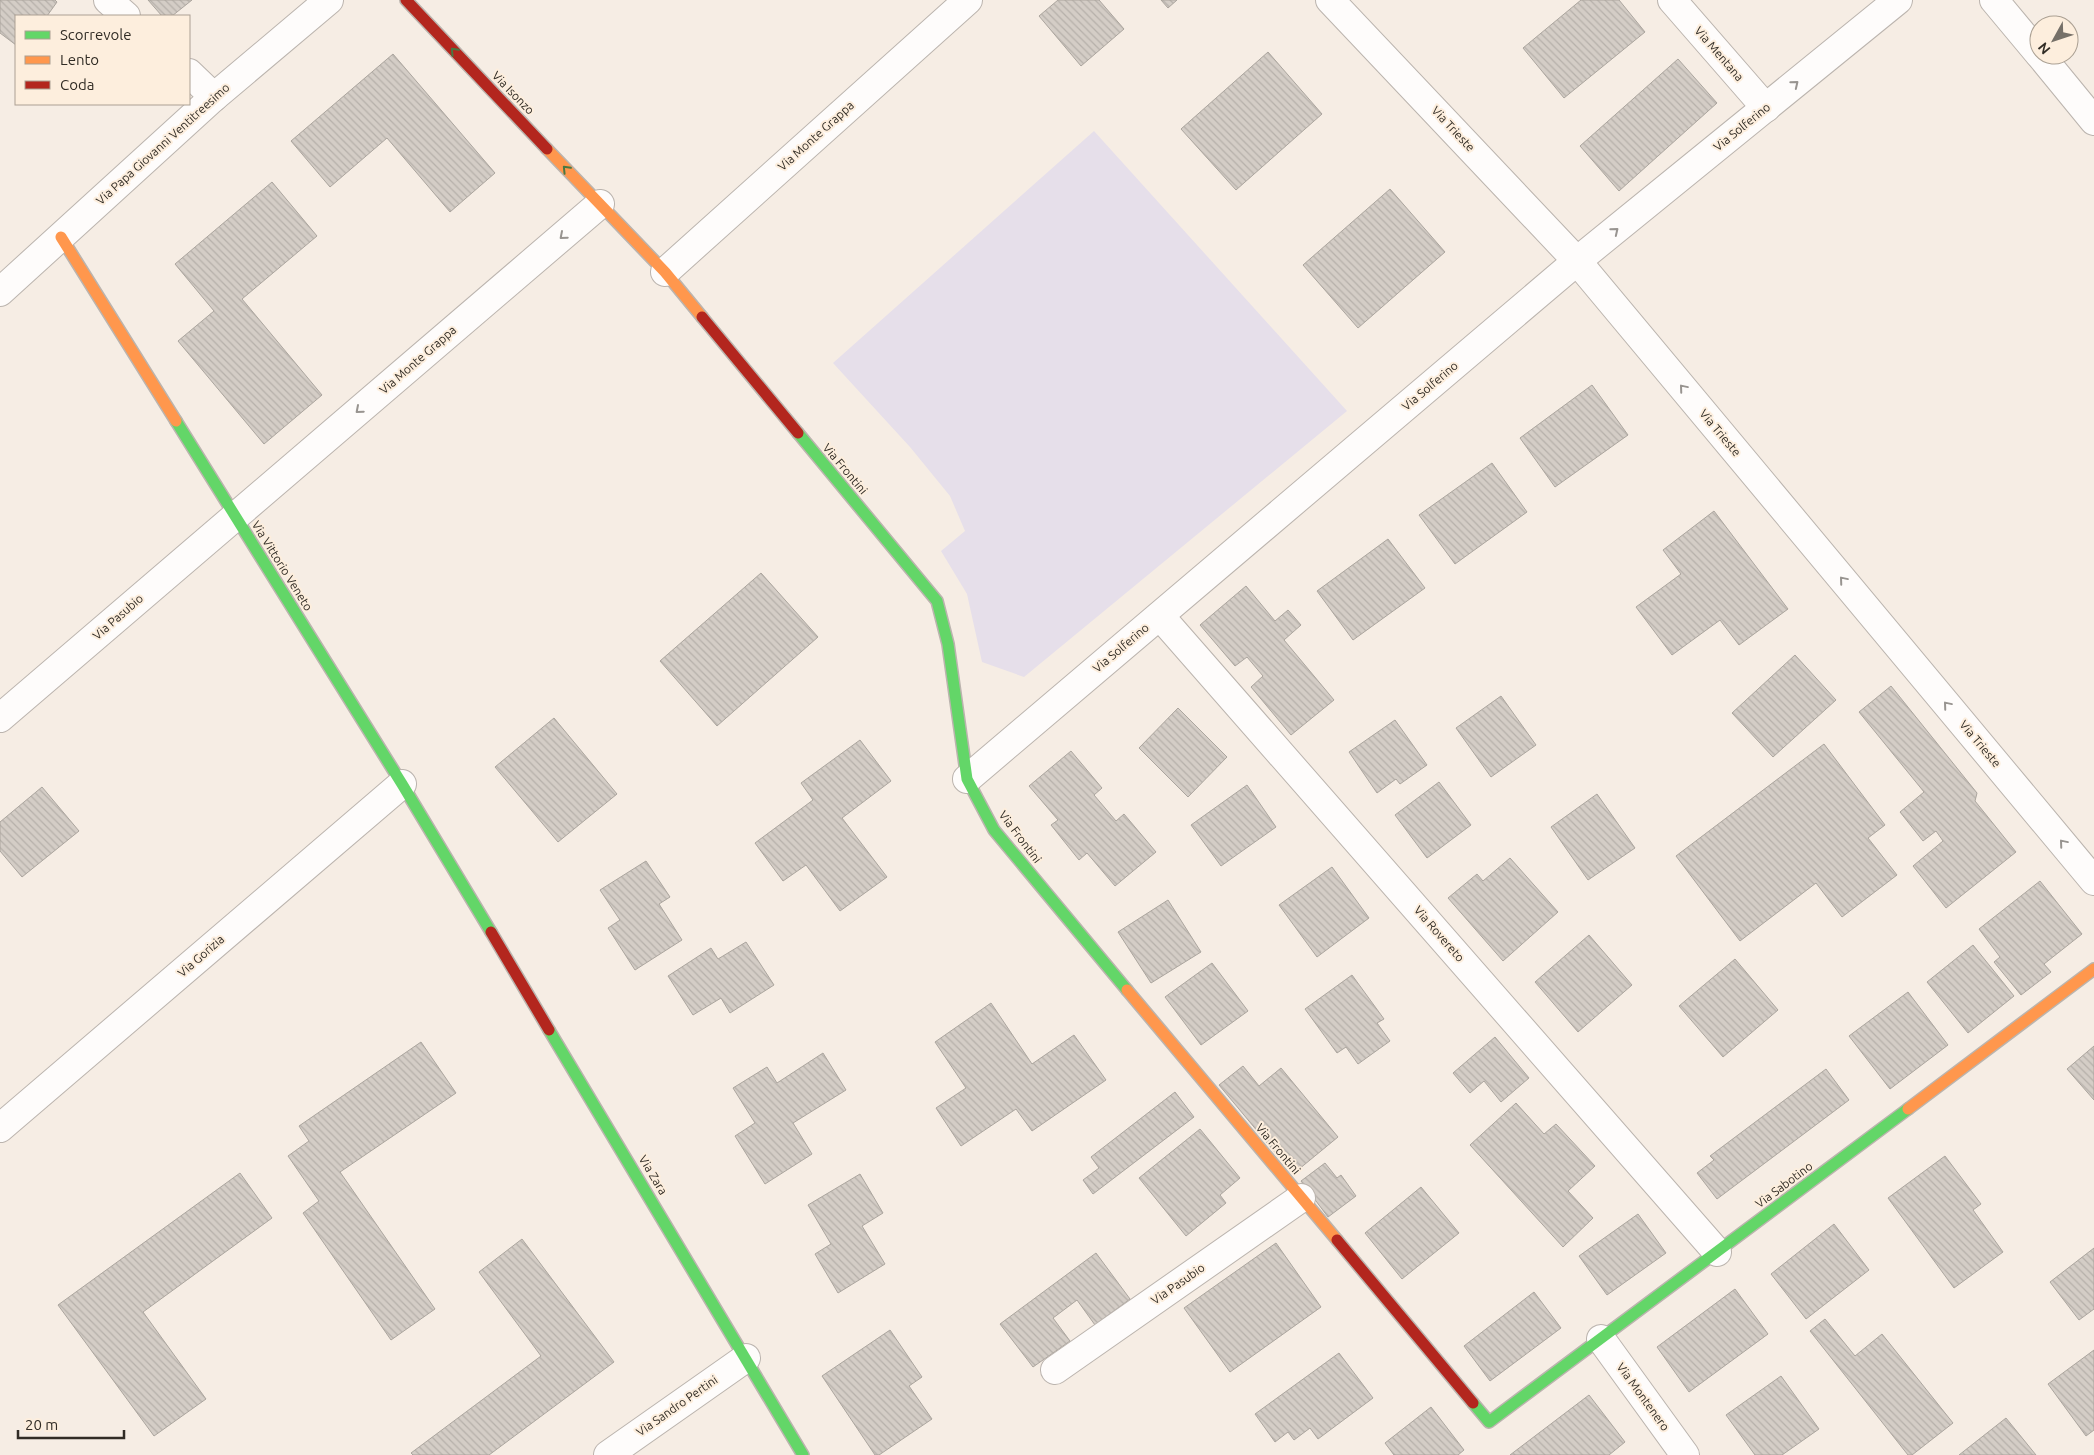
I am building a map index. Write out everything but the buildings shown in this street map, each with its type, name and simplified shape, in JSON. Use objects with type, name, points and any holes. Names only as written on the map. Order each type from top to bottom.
[{"type":"street","points":[[108,0],[125,15]]},
{"type":"street","name":"Via Papa Giovanni Ventitreesimo","points":[[0,292],[214,97],[329,0]]},
{"type":"street","name":"Via Isonzo","points":[[406,0],[600,204]]},
{"type":"street","name":"Via Monte Grappa","points":[[665,272],[968,0]]},
{"type":"street","name":"Via Trieste","points":[[1330,0],[1577,261],[2094,881]]},
{"type":"street","name":"Via Mentana","points":[[1672,0],[1766,108]]},
{"type":"street","name":"Via Solferino","points":[[967,779],[1577,261],[1898,0]]},
{"type":"street","points":[[1994,0],[2029,43]]},
{"type":"street","points":[[2047,65],[2094,121]]},
{"type":"street","points":[[190,74],[214,97]]},
{"type":"street","name":"Via Frontini","points":[[600,204],[665,272],[936,601],[948,644],[967,779],[994,830],[1489,1422]]},
{"type":"street","name":"Via Monte Grappa","points":[[235,516],[600,204]]},
{"type":"street","name":"Via Vittorio Veneto","points":[[61,237],[402,784],[478,910]]},
{"type":"street","name":"Via Pasubio","points":[[0,718],[235,516]]},
{"type":"street","name":"Via Rovereto","points":[[1160,616],[1717,1252]]},
{"type":"street","name":"Via Gorizia","points":[[0,1128],[402,784]]},
{"type":"street","name":"Via Zara","points":[[478,910],[803,1455]]},
{"type":"street","name":"Via Sabotino","points":[[1489,1422],[2094,969]]},
{"type":"street","name":"Via Pasubio","points":[[1054,1370],[1301,1198]]},
{"type":"street","name":"Via Montenero","points":[[1601,1339],[1685,1455]]},
{"type":"street","name":"Via Sandro Pertini","points":[[608,1455],[746,1358]]},
{"type":"shaded area","points":[[1094,131],[1347,411],[1024,677],[982,662],[967,594],[941,551],[965,531],[950,496],[910,447],[833,363]]},
{"type":"traffic: fast","points":[[176,421],[402,784],[491,932]]},
{"type":"traffic: fast","points":[[798,433],[937,601],[948,644],[967,779],[994,830],[1127,990]]},
{"type":"traffic: fast","points":[[549,1030],[803,1455]]},
{"type":"traffic: fast","points":[[1473,1403],[1489,1422],[1908,1109]]},
{"type":"traffic: slow","points":[[547,149],[665,272],[702,317]]},
{"type":"traffic: slow","points":[[61,237],[176,421]]},
{"type":"traffic: slow","points":[[1908,1109],[2094,969]]},
{"type":"traffic: slow","points":[[1127,990],[1337,1240]]},
{"type":"traffic: jam","points":[[406,0],[547,149]]},
{"type":"traffic: jam","points":[[702,317],[798,433]]},
{"type":"traffic: jam","points":[[491,932],[549,1030]]},
{"type":"traffic: jam","points":[[1337,1240],[1473,1403]]}]
